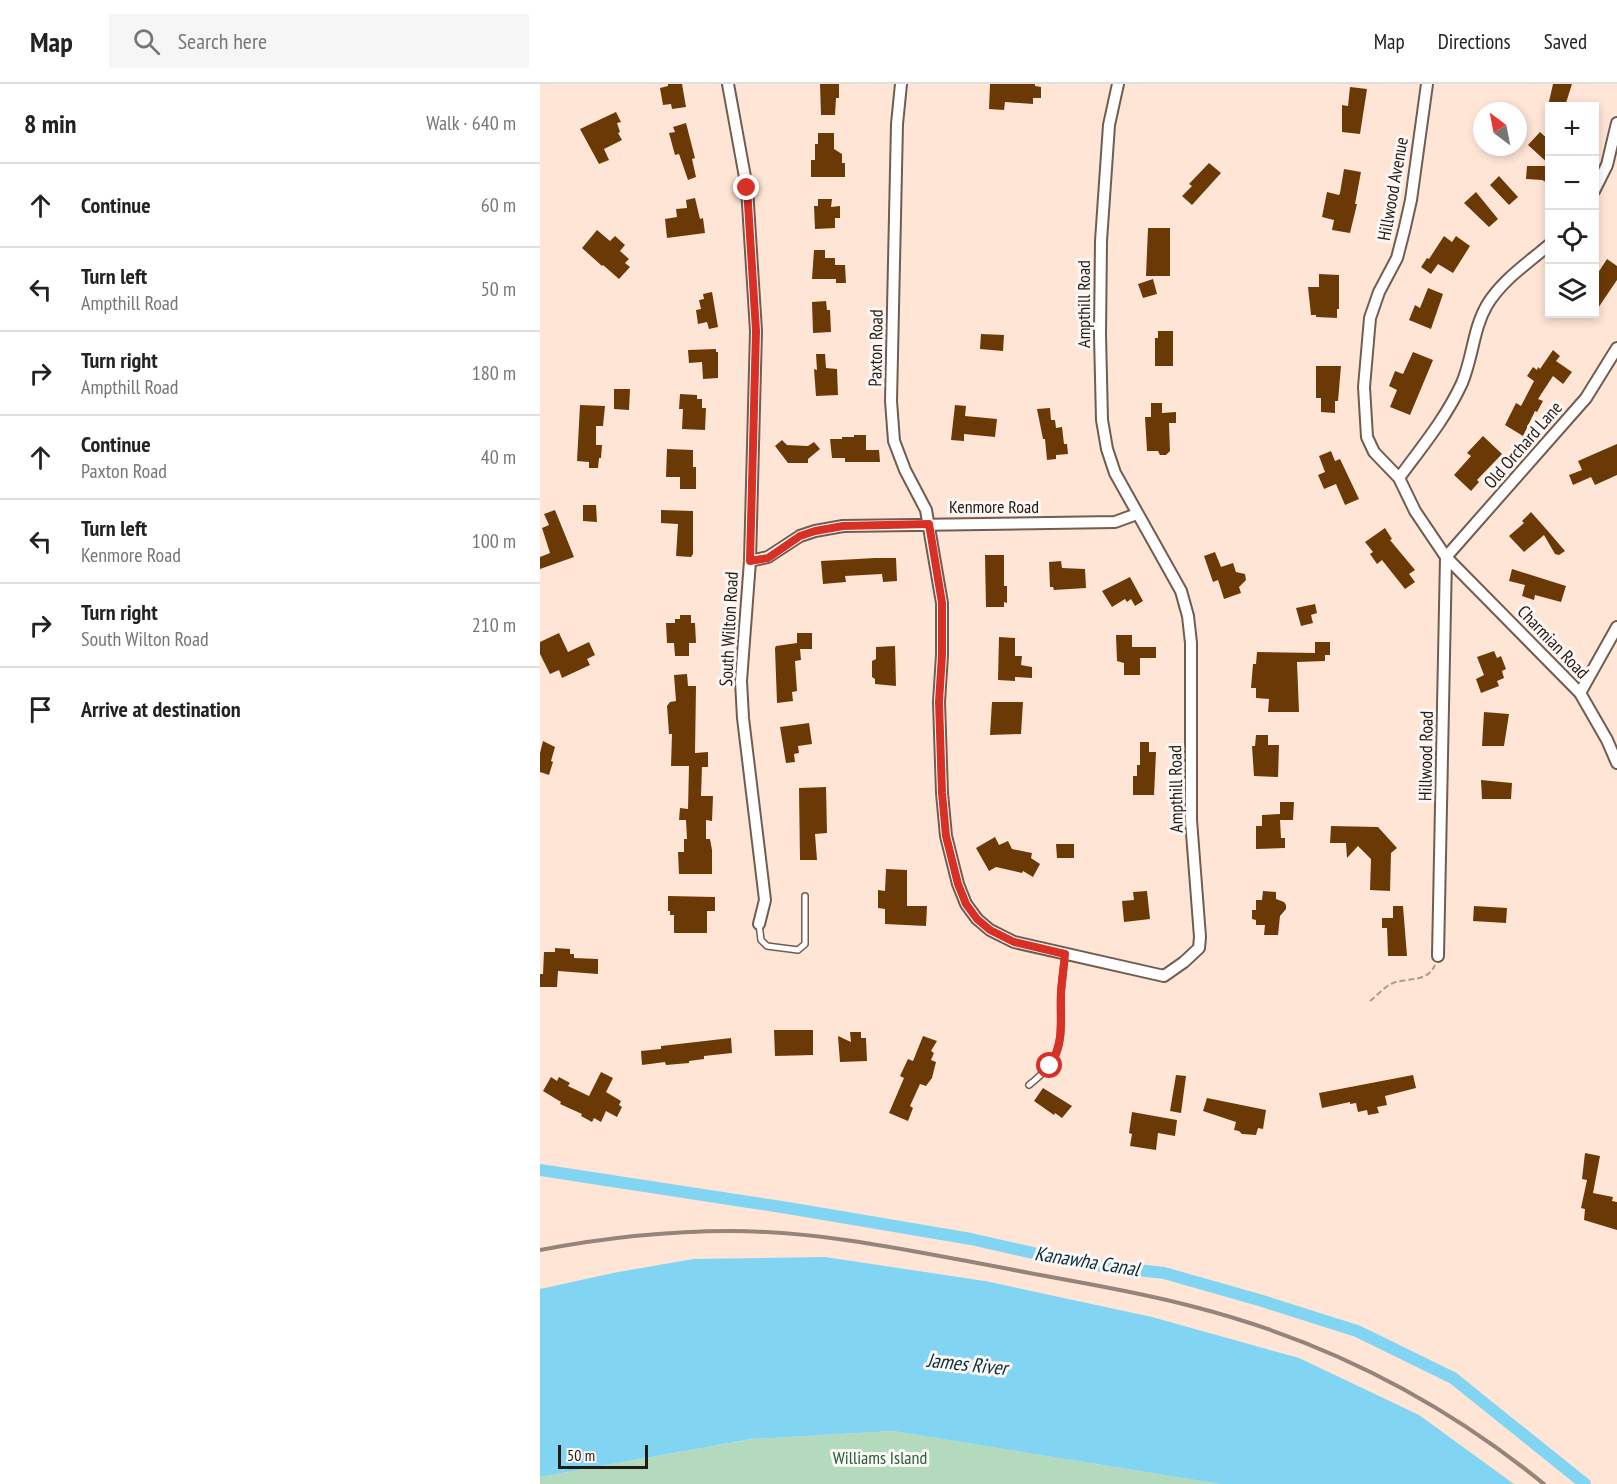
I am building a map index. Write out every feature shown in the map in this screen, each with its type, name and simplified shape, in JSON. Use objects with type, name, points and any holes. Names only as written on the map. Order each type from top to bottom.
[{"type":"street","name":"South Wilton Road","points":[[728,84],[747,188],[756,331],[750,561],[741,681],[742,718],[765,900],[759,924]]},
{"type":"street","name":"Paxton Road","points":[[902,84],[897,124],[891,401],[893,431],[894,441],[905,470],[926,510],[942,603]]},
{"type":"street","name":"Ampthill Road","points":[[942,603],[939,702],[942,793],[946,836],[958,884],[966,904],[977,919],[990,930],[1014,942],[1164,976],[1199,948],[1200,937],[1191,820],[1191,643],[1188,616],[1181,591],[1115,473],[1107,449],[1102,420],[1101,242],[1109,125],[1118,84]]},
{"type":"street","name":"Hillwood Avenue","points":[[1427,84],[1409,210],[1397,258],[1379,292],[1370,318],[1364,387],[1367,437],[1374,452],[1399,478],[1415,511],[1446,557]]},
{"type":"street","points":[[1599,181],[1607,165],[1617,123]]},
{"type":"street","points":[[1399,478],[1440,423],[1461,383],[1471,358],[1476,328],[1487,305],[1501,287],[1545,248]]},
{"type":"street","name":"Old Orchard Lane","points":[[1446,557],[1586,398],[1617,348]]},
{"type":"street","name":"Kenmore Road","points":[[750,561],[768,558],[800,536],[843,526],[1115,522],[1137,514]]},
{"type":"street","name":"Charmian Road","points":[[1446,557],[1580,693],[1607,740],[1617,764]]},
{"type":"street","name":"Hillwood Road","points":[[1438,956],[1446,557]]},
{"type":"street","points":[[1580,693],[1616,630]]},
{"type":"lane","points":[[759,924],[760,940],[767,946],[798,950],[805,944],[805,896]]},
{"type":"lane","points":[[1029,1085],[1050,1066],[1058,1052],[1061,1039],[1061,994],[1065,954]]},
{"type":"path","points":[[1370,1001],[1392,983],[1427,976],[1432,972],[1438,956]]},
{"type":"green space","name":"Williams Island","points":[[893,1431],[1220,1484],[540,1484],[540,1477],[753,1439]]},
{"type":"water","name":"James River","points":[[825,1257],[985,1281],[1152,1317],[1299,1358],[1419,1415],[1514,1484],[1220,1484],[893,1431],[752,1439],[540,1477],[540,1289],[693,1259]]},
{"type":"building","points":[[668,84],[682,84],[686,107],[672,109],[671,104],[663,105],[660,88]]},
{"type":"building","points":[[820,84],[839,84],[835,115],[821,115]]},
{"type":"building","points":[[990,84],[1035,84],[1041,87],[1041,98],[1033,98],[1033,104],[1005,102],[1004,110],[989,109]]},
{"type":"building","points":[[1553,84],[1572,84],[1566,102],[1549,102]]},
{"type":"building","points":[[1350,87],[1367,89],[1360,134],[1342,132],[1342,105],[1348,106]]},
{"type":"building","points":[[616,112],[621,122],[617,123],[620,132],[618,133],[622,140],[604,149],[609,160],[599,164],[580,129]]},
{"type":"building","points":[[686,123],[695,158],[692,159],[696,177],[688,180],[679,154],[675,155],[669,133],[675,132],[673,127]]},
{"type":"building","points":[[1540,132],[1545,136],[1545,160],[1528,145]]},
{"type":"building","points":[[818,133],[834,133],[834,149],[842,154],[842,163],[845,163],[845,177],[811,177],[811,160],[815,160]]},
{"type":"building","points":[[1209,163],[1221,173],[1192,205],[1182,196],[1192,186],[1189,184]]},
{"type":"building","points":[[1527,166],[1545,166],[1545,182],[1526,179]]},
{"type":"building","points":[[1344,169],[1361,172],[1350,233],[1332,230],[1334,220],[1322,217],[1327,192],[1339,195],[1340,193]]},
{"type":"building","points":[[1499,176],[1518,197],[1509,205],[1490,185]]},
{"type":"building","points":[[1476,192],[1498,219],[1489,227],[1464,203]]},
{"type":"building","points":[[695,198],[700,219],[703,218],[705,233],[667,238],[665,219],[677,217],[676,209],[687,208],[686,200]]},
{"type":"building","points":[[818,199],[832,199],[831,207],[840,206],[840,218],[835,218],[835,228],[815,229],[814,206],[818,206]]},
{"type":"building","points":[[1148,228],[1170,228],[1170,276],[1146,276]]},
{"type":"building","points":[[597,230],[610,241],[615,236],[625,245],[620,251],[629,259],[625,263],[630,267],[619,279],[582,248]]},
{"type":"building","points":[[1444,236],[1452,242],[1456,236],[1470,246],[1453,273],[1438,264],[1431,274],[1421,267]]},
{"type":"building","points":[[814,250],[825,250],[825,258],[835,258],[835,265],[845,265],[846,283],[836,283],[836,279],[812,279]]},
{"type":"building","points":[[1607,259],[1617,266],[1617,280],[1599,307],[1599,271]]},
{"type":"building","points":[[1319,274],[1339,275],[1337,318],[1311,315],[1308,287],[1319,287]]},
{"type":"building","points":[[1153,279],[1157,294],[1143,298],[1138,284]]},
{"type":"building","points":[[1428,288],[1443,294],[1431,329],[1409,320],[1415,305],[1420,308]]},
{"type":"building","points":[[712,292],[718,327],[709,329],[707,322],[698,324],[696,310],[701,309],[699,300],[704,299],[703,294]]},
{"type":"building","points":[[826,301],[827,310],[830,310],[831,332],[813,333],[812,302]]},
{"type":"building","points":[[1158,331],[1173,331],[1173,366],[1155,366],[1155,338],[1158,338]]},
{"type":"building","points":[[981,334],[1004,335],[1003,351],[980,349]]},
{"type":"building","points":[[716,349],[718,378],[703,379],[702,362],[689,363],[688,350]]},
{"type":"building","points":[[1553,350],[1560,356],[1556,361],[1572,372],[1563,384],[1553,376],[1538,399],[1543,401],[1537,412],[1535,411],[1523,436],[1505,425],[1516,403],[1521,406],[1534,381],[1527,376],[1533,367],[1540,369]]},
{"type":"building","points":[[1413,352],[1433,360],[1410,415],[1390,407],[1397,390],[1389,386],[1395,371],[1403,374]]},
{"type":"building","points":[[816,354],[825,354],[826,368],[837,369],[838,395],[816,396],[814,369],[817,370]]},
{"type":"building","points":[[1316,366],[1341,366],[1335,413],[1321,412],[1321,398],[1316,398]]},
{"type":"building","points":[[614,389],[630,389],[629,410],[614,409]]},
{"type":"building","points":[[680,394],[697,395],[697,399],[702,399],[702,408],[706,408],[705,430],[682,429],[683,409],[679,409]]},
{"type":"building","points":[[1151,403],[1162,403],[1162,413],[1176,412],[1176,423],[1169,423],[1170,451],[1166,455],[1160,455],[1158,451],[1147,451],[1145,417],[1151,417]]},
{"type":"building","points":[[580,405],[605,406],[603,426],[596,426],[596,445],[602,445],[598,468],[589,468],[589,462],[577,461]]},
{"type":"building","points":[[955,405],[966,406],[965,416],[997,419],[995,437],[964,434],[964,441],[951,440]]},
{"type":"building","points":[[1050,408],[1051,420],[1055,420],[1056,428],[1062,427],[1068,454],[1056,455],[1056,459],[1047,460],[1045,439],[1043,439],[1037,409]]},
{"type":"building","points":[[854,435],[866,435],[866,450],[879,450],[880,462],[845,462],[845,458],[832,458],[830,439],[854,437]]},
{"type":"building","points":[[1483,436],[1502,454],[1477,480],[1479,482],[1471,491],[1454,475],[1471,456],[1467,453]]},
{"type":"building","points":[[782,440],[787,445],[808,446],[814,442],[820,449],[808,459],[808,463],[788,463],[775,446]]},
{"type":"building","points":[[1617,444],[1617,475],[1595,485],[1591,477],[1573,485],[1569,475],[1582,470],[1578,461]]},
{"type":"building","points":[[667,449],[693,450],[696,489],[680,489],[680,477],[666,477]]},
{"type":"building","points":[[1331,451],[1335,461],[1340,459],[1359,499],[1345,505],[1336,484],[1324,489],[1318,475],[1325,472],[1319,456]]},
{"type":"building","points":[[583,505],[596,505],[597,522],[583,521]]},
{"type":"building","points":[[555,510],[574,557],[540,569],[540,557],[550,553],[542,528],[549,525],[544,514]]},
{"type":"building","points":[[661,510],[693,511],[693,554],[691,557],[676,556],[678,524],[661,523]]},
{"type":"building","points":[[1531,512],[1565,551],[1559,555],[1555,554],[1544,535],[1524,552],[1509,536],[1524,523],[1522,521]]},
{"type":"building","points":[[1385,528],[1392,539],[1390,540],[1415,570],[1409,574],[1415,582],[1405,589],[1382,560],[1377,564],[1370,554],[1373,552],[1365,542]]},
{"type":"building","points":[[1215,552],[1221,567],[1233,563],[1236,572],[1245,574],[1246,580],[1239,587],[1241,593],[1224,599],[1218,580],[1213,582],[1204,556]]},
{"type":"building","points":[[985,555],[1004,555],[1004,586],[1007,586],[1007,603],[1004,602],[1004,607],[986,607]]},
{"type":"building","points":[[896,558],[897,581],[883,582],[882,574],[845,576],[846,582],[823,584],[821,561]]},
{"type":"building","points":[[1061,561],[1062,568],[1085,569],[1086,588],[1054,590],[1050,587],[1049,562]]},
{"type":"building","points":[[1512,569],[1566,586],[1561,602],[1535,595],[1534,600],[1522,596],[1525,585],[1509,581]]},
{"type":"building","points":[[1130,577],[1143,601],[1135,606],[1131,599],[1127,602],[1125,599],[1112,607],[1102,591]]},
{"type":"building","points":[[1315,604],[1317,613],[1311,615],[1313,623],[1301,626],[1296,608]]},
{"type":"building","points":[[680,615],[691,615],[691,623],[695,623],[696,643],[689,643],[689,656],[675,656],[674,643],[667,643],[666,623],[675,623],[675,619],[680,619]]},
{"type":"building","points":[[559,633],[568,652],[589,642],[595,655],[587,659],[590,665],[562,678],[559,670],[550,674],[540,654],[540,642]]},
{"type":"building","points":[[797,633],[812,633],[812,649],[800,649],[801,660],[795,661],[797,691],[792,692],[793,701],[777,703],[775,648],[797,643]]},
{"type":"building","points":[[1116,635],[1132,635],[1132,647],[1156,647],[1156,658],[1140,658],[1140,675],[1124,675],[1124,663],[1117,661]]},
{"type":"building","points":[[999,637],[1015,638],[1015,656],[1022,656],[1021,665],[1032,667],[1032,678],[1015,677],[1015,681],[998,680]]},
{"type":"building","points":[[1315,642],[1330,642],[1330,655],[1325,655],[1325,661],[1297,662],[1299,712],[1268,712],[1269,699],[1256,698],[1256,688],[1251,688],[1253,664],[1256,664],[1257,652],[1315,653]]},
{"type":"building","points":[[895,646],[896,686],[875,684],[875,679],[872,677],[872,661],[876,659],[876,647]]},
{"type":"building","points":[[1494,651],[1497,658],[1501,656],[1506,669],[1502,671],[1504,678],[1497,681],[1499,686],[1481,693],[1476,679],[1484,675],[1477,657]]},
{"type":"building","points":[[687,674],[688,686],[696,686],[695,753],[708,752],[708,767],[702,767],[701,796],[713,796],[712,821],[706,820],[706,839],[710,839],[712,850],[712,874],[679,874],[678,852],[684,852],[684,839],[687,839],[686,820],[679,820],[680,808],[688,809],[689,766],[671,766],[672,734],[669,734],[667,706],[670,702],[676,701],[674,675]]},
{"type":"building","points":[[992,702],[1023,702],[1021,734],[990,735]]},
{"type":"building","points":[[1484,712],[1509,714],[1504,746],[1482,746]]},
{"type":"building","points":[[809,723],[812,744],[798,746],[799,753],[794,754],[795,762],[786,763],[780,727]]},
{"type":"building","points":[[1256,735],[1268,735],[1268,745],[1279,745],[1278,777],[1254,776],[1252,746],[1255,746]]},
{"type":"building","points":[[543,741],[555,747],[549,775],[540,772],[540,753]]},
{"type":"building","points":[[1140,742],[1149,742],[1149,752],[1156,752],[1154,795],[1133,795],[1133,776],[1137,776],[1137,765],[1140,765]]},
{"type":"building","points":[[1481,780],[1512,783],[1511,799],[1482,799]]},
{"type":"building","points":[[826,787],[827,833],[815,834],[817,860],[800,860],[799,788]]},
{"type":"building","points":[[1280,802],[1294,802],[1293,820],[1280,820],[1281,838],[1285,838],[1285,848],[1256,849],[1256,826],[1262,826],[1262,815],[1280,814]]},
{"type":"building","points":[[1331,826],[1378,827],[1397,848],[1391,853],[1390,891],[1370,890],[1371,859],[1358,846],[1347,858],[1346,843],[1330,843]]},
{"type":"building","points":[[995,837],[999,845],[1008,841],[1012,849],[1032,853],[1031,858],[1040,864],[1033,877],[1023,871],[1022,873],[996,867],[989,871],[976,848]]},
{"type":"building","points":[[1056,844],[1074,844],[1074,858],[1057,858]]},
{"type":"building","points":[[886,869],[907,870],[907,906],[927,906],[926,926],[885,924],[885,909],[878,908],[878,890],[885,891]]},
{"type":"building","points":[[1147,891],[1150,919],[1124,922],[1122,901],[1134,900],[1133,892]]},
{"type":"building","points":[[1263,891],[1276,892],[1276,899],[1286,905],[1286,909],[1280,916],[1278,935],[1264,935],[1265,925],[1256,925],[1256,920],[1252,919],[1252,910],[1256,910],[1256,900],[1262,900]]},
{"type":"building","points":[[668,896],[715,897],[715,911],[707,911],[707,933],[674,933],[674,915],[670,915],[668,911]]},
{"type":"building","points":[[1393,906],[1403,906],[1407,956],[1388,956],[1387,928],[1382,928],[1382,918],[1393,918]]},
{"type":"building","points":[[1474,906],[1507,908],[1506,923],[1473,921]]},
{"type":"building","points":[[555,948],[570,949],[570,954],[574,954],[574,958],[598,959],[598,974],[558,971],[557,987],[540,987],[544,952],[555,952]]},
{"type":"building","points":[[774,1030],[813,1030],[813,1055],[775,1056]]},
{"type":"building","points":[[850,1032],[861,1032],[861,1038],[866,1038],[867,1061],[840,1062],[838,1036],[851,1042]]},
{"type":"building","points":[[923,1036],[937,1041],[931,1051],[934,1053],[931,1060],[936,1062],[932,1078],[926,1086],[920,1084],[910,1106],[913,1108],[908,1121],[889,1113],[904,1078],[900,1076],[908,1059],[913,1061]]},
{"type":"building","points":[[731,1038],[732,1053],[704,1056],[704,1059],[689,1061],[689,1063],[666,1065],[665,1062],[642,1065],[641,1051],[661,1049],[661,1046]]},
{"type":"building","points":[[601,1072],[613,1078],[606,1092],[621,1101],[619,1105],[622,1107],[617,1117],[606,1111],[601,1122],[594,1118],[592,1122],[581,1116],[582,1114],[560,1104],[561,1102],[543,1091],[551,1077],[557,1081],[559,1077],[570,1083],[568,1086],[589,1096]]},
{"type":"building","points":[[1176,1075],[1186,1076],[1181,1113],[1170,1111]]},
{"type":"building","points":[[1413,1075],[1416,1088],[1385,1096],[1387,1105],[1377,1107],[1379,1113],[1368,1115],[1367,1110],[1358,1112],[1356,1103],[1350,1104],[1350,1102],[1322,1108],[1319,1093]]},
{"type":"building","points":[[1043,1088],[1072,1106],[1062,1118],[1034,1101]]},
{"type":"building","points":[[1207,1098],[1266,1110],[1263,1129],[1258,1128],[1256,1135],[1242,1134],[1234,1130],[1236,1122],[1203,1111]]},
{"type":"building","points":[[1132,1112],[1177,1120],[1175,1136],[1158,1133],[1156,1150],[1130,1146]]},
{"type":"building","points":[[1585,1153],[1600,1156],[1593,1193],[1613,1197],[1612,1201],[1617,1202],[1617,1230],[1584,1220],[1585,1209],[1581,1208],[1587,1180],[1582,1179]]},
{"type":"waterway","name":"Kanawha Canal","points":[[540,1170],[971,1239],[1077,1263],[1164,1273],[1259,1300],[1357,1331],[1453,1378],[1585,1484]]},
{"type":"railway","points":[[540,1250],[587,1242],[682,1232],[765,1232],[835,1239],[905,1250],[1168,1300],[1286,1336],[1377,1375],[1463,1425],[1544,1484]]},
{"type":"route","points":[[747,188],[756,331],[750,561],[768,558],[800,536],[815,531],[843,526],[929,524],[942,603],[939,702],[946,836],[958,884],[966,904],[977,919],[990,930],[1014,942],[1065,954],[1061,994],[1061,1039],[1058,1052],[1050,1066]]}]
